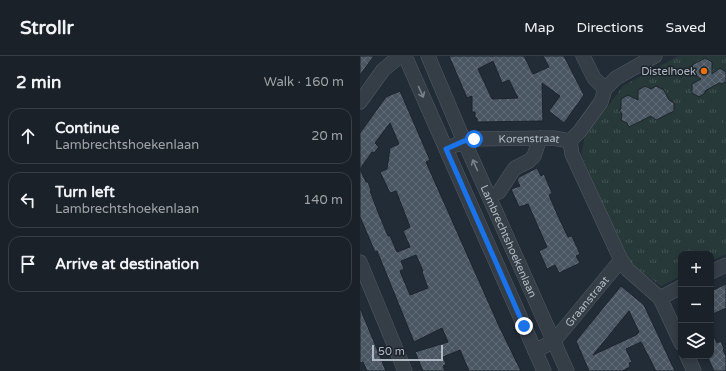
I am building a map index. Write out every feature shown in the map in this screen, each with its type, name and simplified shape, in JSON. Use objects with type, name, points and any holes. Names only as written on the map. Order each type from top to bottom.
[{"type":"street","points":[[360,102],[383,70],[400,56]]},
{"type":"street","name":"Lambrechtshoekenlaan","points":[[405,56],[544,371]]},
{"type":"street","name":"Lambrechtshoekenlaan","points":[[428,56],[464,141],[567,371]]},
{"type":"street","points":[[583,56],[594,78],[605,89]]},
{"type":"street","points":[[655,56],[616,78],[605,89],[601,102],[580,131],[570,141],[572,154],[621,260],[628,270],[660,298],[678,337]]},
{"type":"street","points":[[499,192],[515,168],[529,161],[534,156],[540,138]]},
{"type":"street","name":"Korenstraat","points":[[464,141],[474,139],[540,138],[553,138],[570,141]]},
{"type":"street","points":[[446,149],[464,141]]},
{"type":"street","name":"Graanstraat","points":[[554,342],[621,260]]},
{"type":"street","points":[[360,262],[405,371]]},
{"type":"street","points":[[714,271],[726,265]]},
{"type":"street","points":[[660,298],[678,289]]},
{"type":"street","points":[[535,351],[554,342]]},
{"type":"street","points":[[688,359],[694,371]]},
{"type":"green space","points":[[678,56],[726,56],[726,254],[714,260],[714,251],[678,251],[678,278],[661,286],[629,262],[581,154],[585,137],[623,86]]},
{"type":"green space","points":[[723,91],[726,96],[726,126],[710,98]]},
{"type":"building","points":[[360,56],[374,56],[360,75]]},
{"type":"building","points":[[449,56],[524,56],[533,74],[549,67],[543,56],[564,56],[584,95],[564,123],[549,111],[560,96],[542,83],[543,121],[477,122],[475,112],[472,112],[472,96],[467,98]],"holes":[[[493,61],[502,83],[509,80],[518,98],[492,99],[478,69]]]},
{"type":"building","points":[[705,58],[712,62],[712,74],[720,68],[726,72],[726,82],[721,84],[719,83],[705,91],[705,93],[699,97],[692,93],[692,84],[701,79],[692,73],[692,65]]},
{"type":"building","points":[[645,86],[651,89],[656,86],[664,90],[669,100],[674,103],[674,111],[656,120],[651,116],[629,127],[627,123],[621,120],[622,114],[619,110],[621,109],[621,99],[628,95],[638,100],[638,90]]},
{"type":"building","points":[[400,91],[430,160],[426,162],[499,326],[521,371],[469,371],[460,350],[443,357],[446,364],[443,366],[445,371],[423,371],[415,352],[448,342],[442,328],[414,342],[377,251],[375,252],[360,217],[360,169],[360,133],[386,97]],"holes":[[[390,123],[399,144],[390,148],[387,169],[380,172],[390,193],[396,191],[410,227],[403,231],[410,247],[397,252],[390,236],[388,236],[378,212],[368,182],[366,182],[360,169],[372,152],[374,153],[379,147],[375,143]],[[416,255],[428,288],[410,295],[400,271],[404,269],[401,261]]]},
{"type":"building","points":[[537,168],[541,176],[544,174],[552,193],[549,195],[558,216],[568,237],[572,236],[580,254],[576,256],[580,263],[559,273],[555,265],[547,269],[539,251],[547,247],[528,204],[519,207],[511,189],[520,186],[517,180],[519,177]]},
{"type":"building","points":[[726,284],[726,308],[714,314],[714,290]]},
{"type":"building","points":[[621,286],[644,305],[675,371],[656,371],[641,342],[626,349],[632,362],[629,363],[630,367],[622,371],[589,371],[576,341]],"holes":[[[629,311],[639,332],[636,335],[593,355]]]},
{"type":"building","points":[[360,308],[386,371],[367,371],[363,362],[360,363]]},
{"type":"building","points":[[714,336],[717,343],[721,341],[724,349],[723,350],[726,356],[726,371],[714,371],[708,359],[714,359]]},
{"type":"place","name":"Distelhoek","points":[[704,71]]},
{"type":"route","points":[[474,139],[464,141],[446,149],[524,326]]}]
